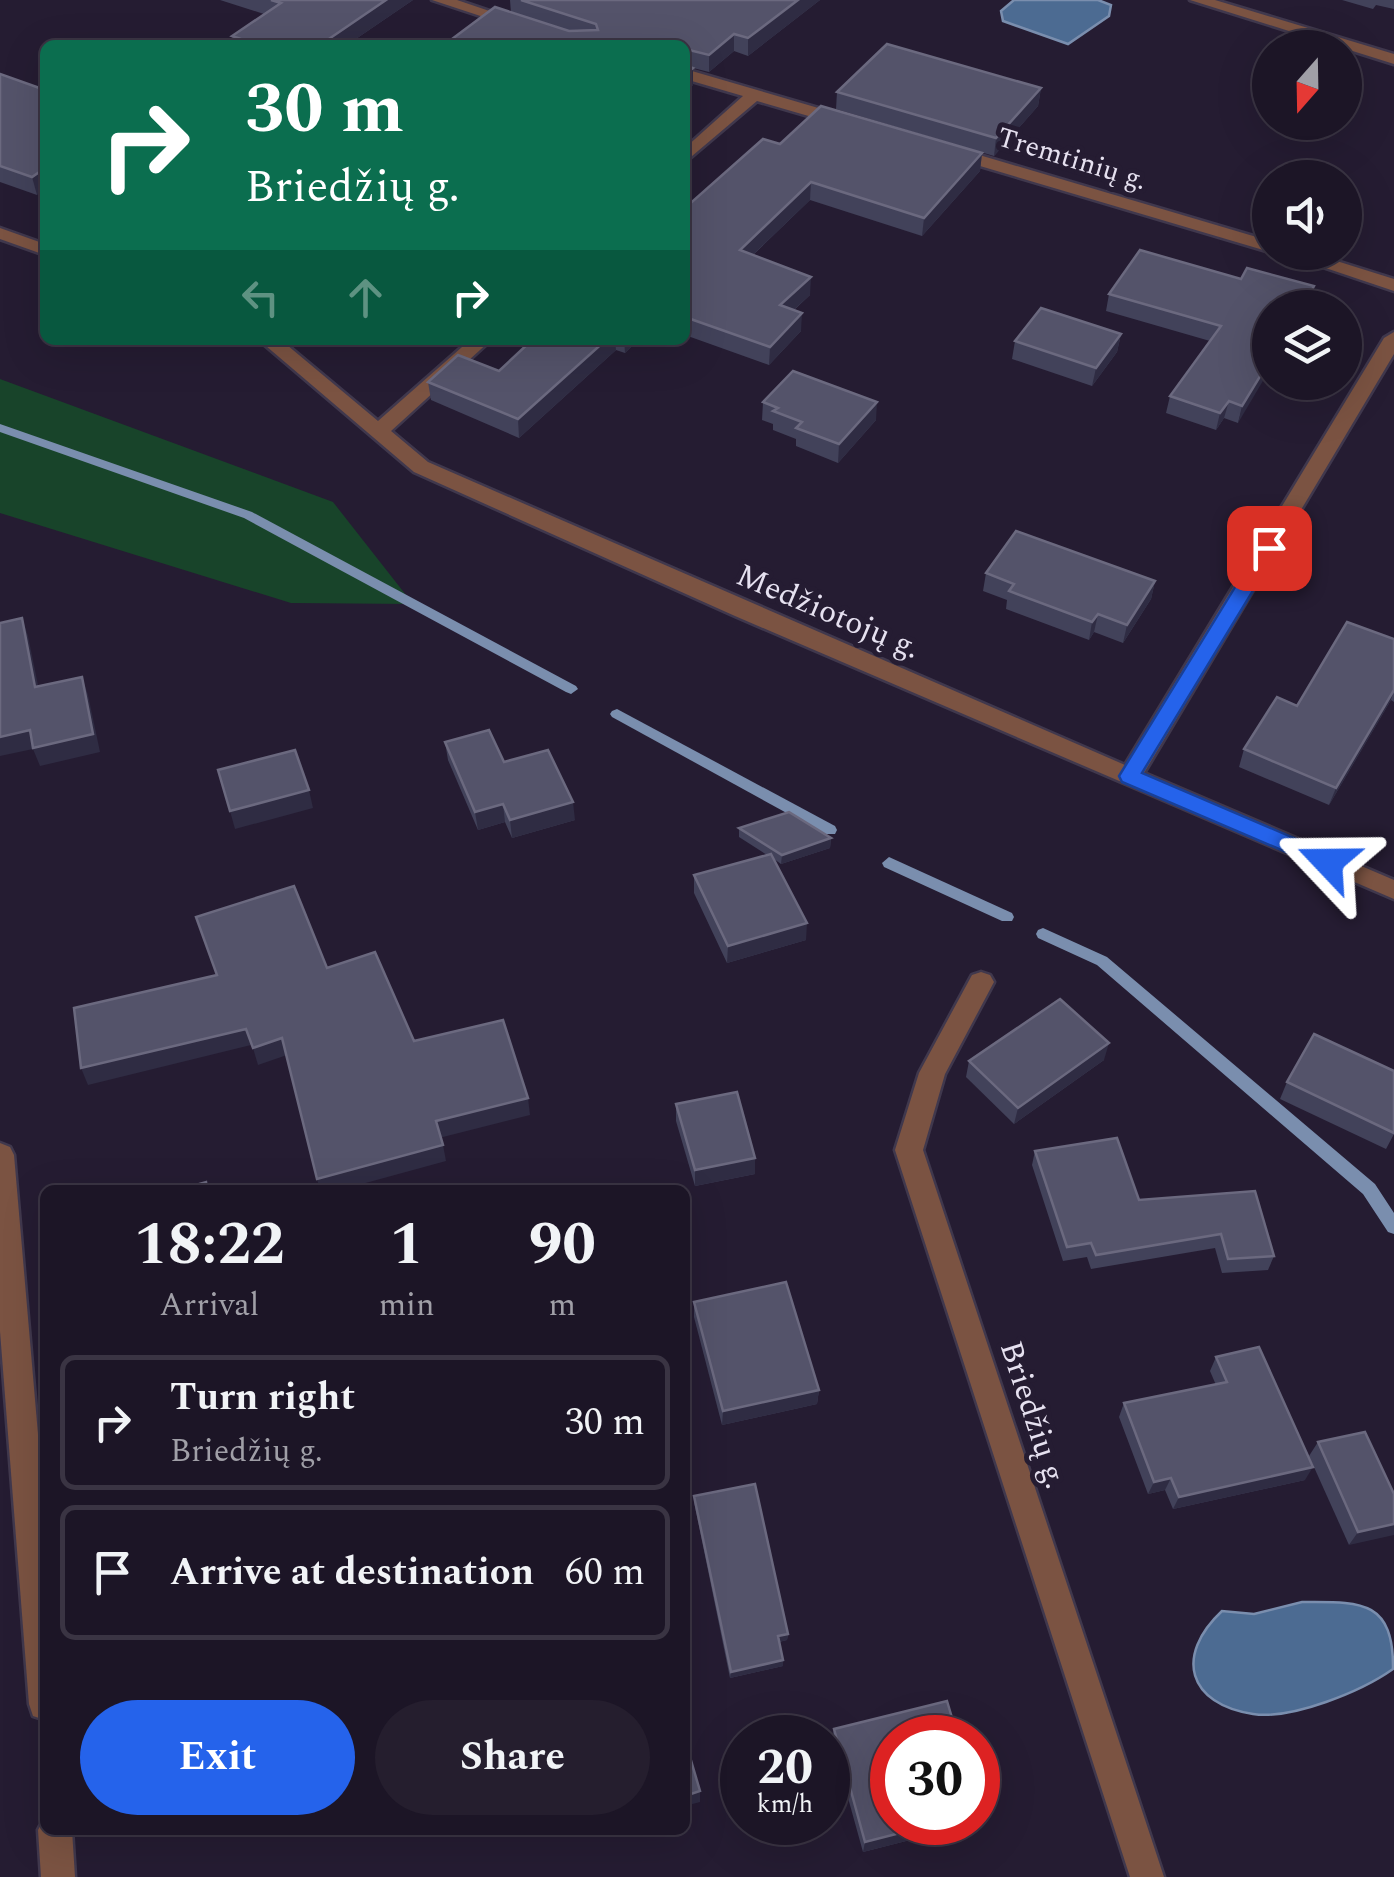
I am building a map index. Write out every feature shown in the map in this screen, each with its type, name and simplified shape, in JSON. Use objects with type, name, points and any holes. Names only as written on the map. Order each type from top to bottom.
[{"type":"street","points":[[440,0],[532,28]]},
{"type":"street","points":[[1198,0],[1394,59]]},
{"type":"street","points":[[690,76],[869,128]]},
{"type":"street","points":[[690,152],[754,95]]},
{"type":"street","name":"Tremtinių g.","points":[[924,144],[1252,242]]},
{"type":"street","points":[[0,233],[40,248]]},
{"type":"street","points":[[1345,270],[1394,285]]},
{"type":"street","points":[[1130,776],[1394,338]]},
{"type":"street","name":"Medžiotojų g.","points":[[275,345],[422,466],[760,619],[1394,890]]},
{"type":"street","points":[[379,431],[474,345]]},
{"type":"street","name":"Briedžių g.","points":[[981,982],[932,1073],[910,1150],[1146,1877]]},
{"type":"street","points":[[0,1155],[40,1643]]},
{"type":"street","points":[[55,1835],[58,1877]]},
{"type":"green space","points":[[0,379],[333,502],[413,604],[291,603],[0,513]]},
{"type":"water","points":[[1014,0],[1098,0],[1111,5],[1109,16],[1068,44],[1003,21],[1001,11]]},
{"type":"water","points":[[1302,1602],[1340,1602],[1369,1609],[1387,1629],[1393,1669],[1326,1702],[1269,1715],[1231,1709],[1202,1689],[1195,1676],[1197,1645],[1222,1611],[1254,1614]]},
{"type":"building","points":[[271,0],[386,0],[327,40],[244,40],[232,36],[281,3]]},
{"type":"building","points":[[521,0],[798,0],[748,38],[734,34],[709,55],[690,50],[690,40],[451,40],[495,7],[569,31],[598,30],[596,24]]},
{"type":"building","points":[[887,44],[1041,88],[996,138],[837,92]]},
{"type":"building","points":[[0,74],[40,88],[40,171],[32,177],[0,166]]},
{"type":"building","points":[[821,106],[982,153],[924,218],[811,182],[740,250],[811,277],[780,305],[802,313],[770,347],[690,319],[690,204],[763,139],[780,144]]},
{"type":"building","points":[[1140,250],[1241,279],[1247,268],[1314,286],[1312,290],[1252,290],[1252,390],[1242,406],[1229,401],[1220,413],[1170,396],[1221,326],[1109,294]]},
{"type":"building","points":[[1041,308],[1121,334],[1096,368],[1015,341]]},
{"type":"building","points":[[527,345],[600,345],[518,419],[428,382],[458,355],[499,371]]},
{"type":"building","points":[[793,371],[877,402],[839,444],[796,428],[802,422],[773,411],[778,408],[763,402]]},
{"type":"building","points":[[1016,531],[1155,581],[1127,625],[1098,614],[1092,622],[1009,591],[1014,584],[986,573]]},
{"type":"building","points":[[22,618],[35,687],[82,677],[93,734],[33,748],[30,730],[0,737],[0,623]]},
{"type":"building","points":[[1347,622],[1394,639],[1394,690],[1336,788],[1244,749],[1277,697],[1297,706]]},
{"type":"building","points":[[489,730],[504,762],[548,750],[573,802],[510,820],[503,804],[475,812],[445,742]]},
{"type":"building","points":[[295,750],[309,790],[230,811],[218,770]]},
{"type":"building","points":[[789,812],[831,838],[782,855],[739,828]]},
{"type":"building","points":[[771,854],[807,923],[728,946],[694,875]]},
{"type":"building","points":[[294,886],[327,968],[375,952],[414,1041],[503,1020],[528,1098],[436,1121],[443,1145],[317,1179],[282,1038],[253,1048],[246,1029],[81,1068],[74,1008],[217,975],[196,917]]},
{"type":"building","points":[[1060,999],[1109,1043],[1018,1108],[969,1061]]},
{"type":"building","points":[[1314,1034],[1394,1071],[1394,1133],[1287,1082]]},
{"type":"building","points":[[737,1092],[755,1158],[695,1170],[676,1104]]},
{"type":"building","points":[[1117,1138],[1139,1200],[1255,1191],[1274,1256],[1228,1259],[1221,1234],[1096,1255],[1091,1243],[1067,1247],[1035,1151]]},
{"type":"building","points":[[786,1282],[819,1390],[723,1411],[694,1302]]},
{"type":"building","points":[[1259,1347],[1313,1467],[1179,1497],[1171,1478],[1154,1482],[1124,1403],[1227,1382],[1216,1357]]},
{"type":"building","points":[[1365,1432],[1394,1494],[1394,1524],[1358,1532],[1318,1442]]},
{"type":"building","points":[[755,1484],[788,1634],[778,1636],[783,1660],[731,1672],[694,1496]]},
{"type":"building","points":[[947,1701],[951,1715],[890,1715]]},
{"type":"building","points":[[870,1720],[870,1841],[865,1842],[850,1787],[850,1725]]},
{"type":"building","points":[[690,1757],[700,1791],[690,1794]]},
{"type":"waterway","points":[[0,428],[248,515],[571,689]]},
{"type":"waterway","points":[[617,714],[830,830]]},
{"type":"waterway","points":[[889,863],[1007,917]]},
{"type":"waterway","points":[[1043,934],[1102,961],[1369,1189],[1394,1227]]},
{"type":"route","points":[[1269,548],[1130,776],[1328,862]]}]
